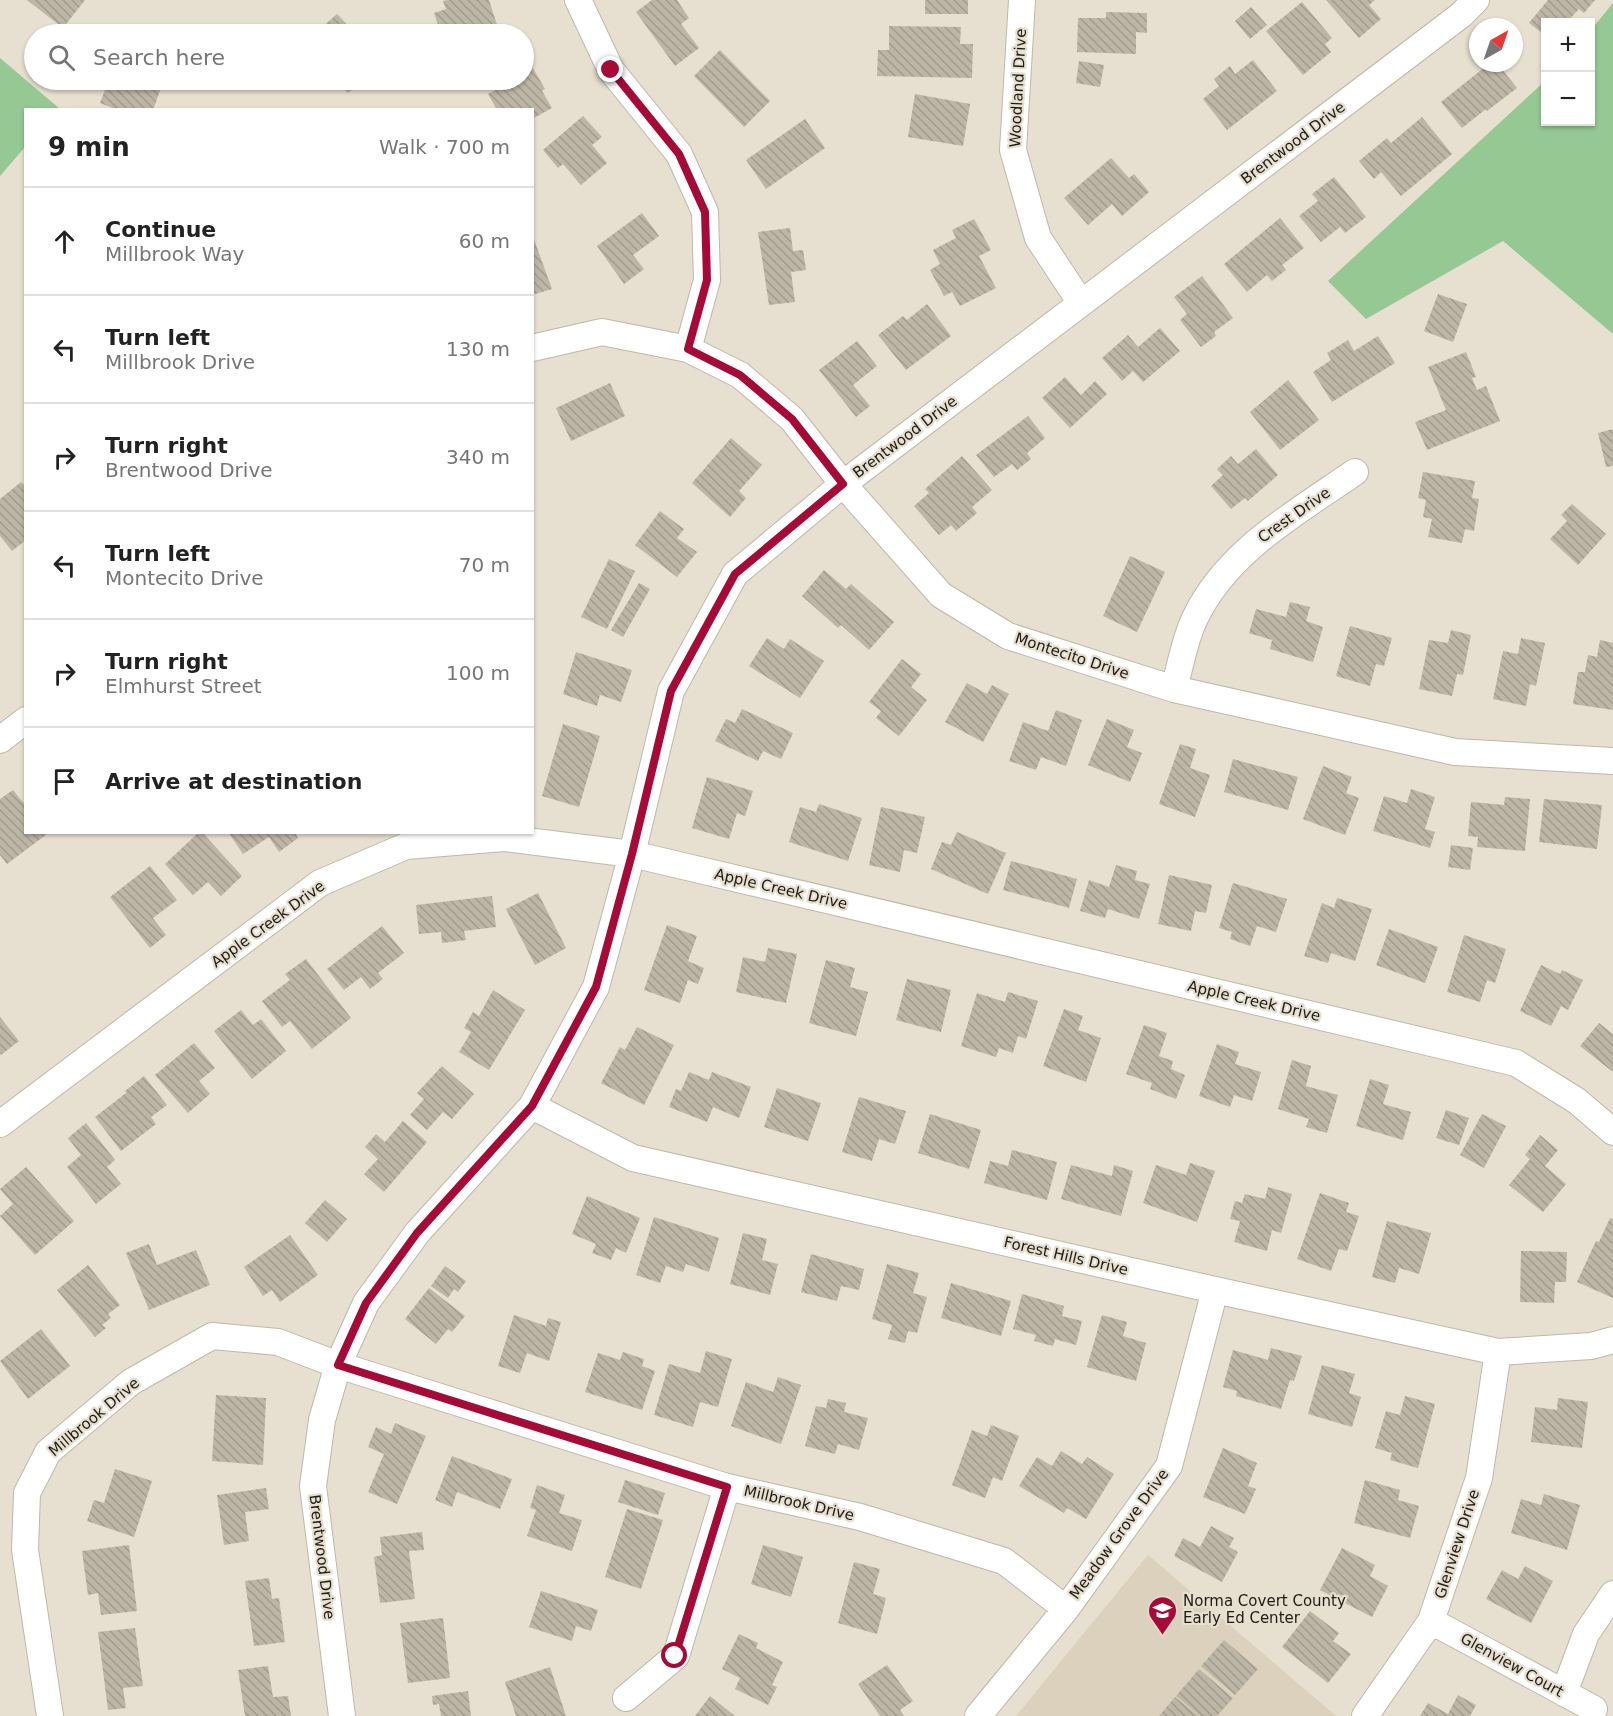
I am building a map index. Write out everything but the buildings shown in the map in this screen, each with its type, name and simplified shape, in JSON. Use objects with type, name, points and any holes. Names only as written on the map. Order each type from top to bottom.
[{"type":"street","points":[[578,0],[611,70],[679,154],[705,212],[707,280],[688,349]]},
{"type":"street","name":"Woodland Drive","points":[[1022,0],[1013,150],[1038,238],[1081,303]]},
{"type":"street","name":"Brentwood Drive","points":[[342,1716],[313,1486],[322,1420],[338,1365],[366,1303],[417,1233],[532,1106],[596,987],[632,854],[671,691],[735,574],[843,484],[1461,15],[1476,0]]},
{"type":"street","name":"Montecito Drive","points":[[534,348],[602,332],[688,349],[740,375],[792,419],[843,484],[941,595],[1008,636],[1174,688],[1455,752],[1613,761]]},
{"type":"street","name":"Crest Drive","points":[[1174,688],[1194,619],[1220,579],[1255,542],[1354,472]]},
{"type":"street","points":[[0,740],[24,722]]},
{"type":"street","name":"Apple Creek Drive","points":[[0,1124],[320,883],[406,846],[504,838],[632,854],[1516,1063],[1577,1101],[1613,1132]]},
{"type":"street","name":"Forest Hills Drive","points":[[532,1106],[633,1158],[1498,1352],[1590,1346],[1613,1341]]},
{"type":"street","name":"Meadow Grove Drive","points":[[978,1716],[1066,1609],[1169,1466],[1215,1290]]},
{"type":"street","name":"Millbrook Drive","points":[[50,1716],[25,1550],[27,1493],[48,1452],[131,1382],[212,1336],[278,1342],[338,1365],[727,1487],[860,1517],[1004,1561],[1066,1609]]},
{"type":"street","name":"Glenview Drive","points":[[1365,1716],[1431,1621],[1479,1478],[1498,1352]]},
{"type":"street","points":[[626,1698],[675,1656],[727,1487]]},
{"type":"street","points":[[1563,1693],[1586,1634],[1613,1594]]},
{"type":"street","name":"Glenview Court","points":[[1431,1621],[1593,1709]]},
{"type":"shaded area","name":"Norma Covert County Early Ed Center","points":[[1148,1555],[1336,1716],[1016,1716]]},
{"type":"green space","points":[[1613,3],[1613,334],[1503,241],[1366,319],[1328,281],[1541,85],[1541,126],[1595,126],[1595,25]]},
{"type":"green space","points":[[0,58],[24,78],[24,90],[38,90],[59,108],[24,108],[24,148],[0,176]]},
{"type":"place","name":"Norma Covert County Early Ed Center","points":[[1162,1636]]},
{"type":"route","points":[[611,70],[679,154],[705,212],[707,280],[688,349],[740,375],[792,419],[843,484],[735,574],[671,691],[632,854],[596,987],[532,1106],[417,1233],[366,1303],[338,1365],[727,1487],[675,1656]]}]
